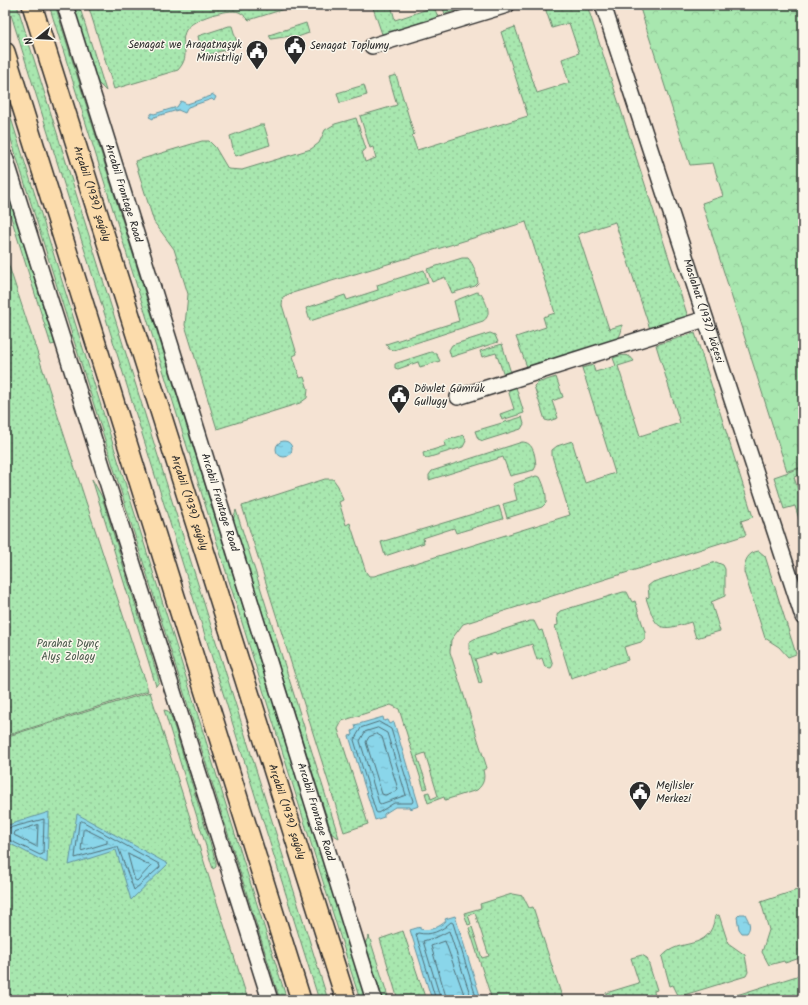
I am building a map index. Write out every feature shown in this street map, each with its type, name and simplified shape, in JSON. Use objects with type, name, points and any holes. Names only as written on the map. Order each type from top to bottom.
[{"type":"main road","name":"Arçabil (1939) şaýoly","points":[[32,5],[346,1000]]},
{"type":"main road","points":[[5,52],[301,1000]]},
{"type":"street","name":"Arcabil Frontage Road","points":[[65,5],[374,1000]]},
{"type":"street","points":[[372,46],[507,5]]},
{"type":"street","name":"Maslahat (1937) köçesi","points":[[603,5],[803,617]]},
{"type":"street","points":[[5,157],[270,1000]]},
{"type":"street","points":[[458,397],[705,319]]},
{"type":"green space","points":[[8,5],[17,5],[328,1000],[319,1000]]},
{"type":"green space","points":[[49,5],[55,5],[366,1000],[360,1000]]},
{"type":"green space","points":[[73,5],[79,5],[106,91],[96,81]]},
{"type":"green space","points":[[88,5],[297,5],[249,20],[239,12],[234,11],[219,13],[203,18],[195,22],[186,30],[183,40],[185,54],[184,59],[178,70],[114,89]]},
{"type":"green space","points":[[372,5],[391,5],[395,20],[434,7],[438,17],[382,34]]},
{"type":"green space","points":[[442,5],[474,5],[445,14]]},
{"type":"green space","points":[[544,5],[587,5],[688,317],[650,329],[615,222],[578,234],[609,329],[622,325],[619,337],[616,341],[534,367],[527,367],[516,337],[546,327],[543,317],[555,313],[526,222],[283,297],[282,305],[297,354],[293,356],[300,378],[304,377],[308,389],[307,398],[300,403],[217,429],[185,325],[188,294],[174,249],[154,222],[135,161],[202,141],[209,141],[215,147],[228,169],[242,170],[311,149],[319,143],[325,130],[335,124],[356,118],[366,149],[362,151],[365,162],[376,158],[373,147],[370,148],[360,116],[397,105],[389,77],[396,75],[414,134],[412,136],[417,150],[528,116],[501,32],[515,27],[537,93],[569,83],[562,59],[579,53],[569,23],[552,28]]},
{"type":"green space","points":[[639,5],[803,5],[803,467],[787,471],[702,203],[723,196],[713,163],[690,165]]},
{"type":"green space","points":[[306,23],[309,33],[292,39],[291,36],[271,39],[269,35]]},
{"type":"green space","points":[[232,26],[238,46],[204,56],[202,54],[198,36]]},
{"type":"green space","points":[[364,85],[367,95],[340,103],[337,93]]},
{"type":"green space","points":[[5,99],[287,1000],[280,1000],[5,120]]},
{"type":"green space","points":[[260,125],[264,125],[270,145],[236,156],[230,136]]},
{"type":"green space","points":[[5,184],[55,344],[51,345],[5,198]]},
{"type":"green space","name":"Parahat Dynç Alyş Zolagy","points":[[5,254],[148,691],[5,736]]},
{"type":"green space","points":[[462,258],[468,258],[474,267],[478,283],[475,286],[452,293],[445,277],[432,282],[427,269]]},
{"type":"green space","points":[[424,270],[428,283],[310,321],[306,308],[345,295],[347,300],[378,290],[377,285]]},
{"type":"green space","points":[[477,292],[481,294],[488,308],[488,315],[483,321],[394,350],[389,349],[386,344],[459,321],[454,301]]},
{"type":"green space","points":[[490,333],[495,335],[498,342],[451,357],[449,350],[452,345]]},
{"type":"green space","points":[[695,333],[753,517],[741,521],[746,535],[463,624],[451,640],[450,652],[487,768],[483,770],[483,783],[477,790],[445,800],[444,797],[428,803],[425,793],[429,792],[431,799],[438,796],[425,753],[417,756],[428,788],[424,789],[399,709],[391,705],[342,721],[338,729],[368,824],[344,832],[242,506],[325,479],[333,479],[338,486],[343,500],[339,502],[346,525],[350,523],[366,572],[369,576],[374,576],[570,515],[552,456],[552,450],[557,446],[572,441],[585,483],[615,473],[582,368],[593,365],[595,372],[616,366],[613,358],[625,355],[632,358],[634,361],[618,366],[640,436],[680,423],[656,345]]},
{"type":"green space","points":[[502,344],[511,373],[504,375],[496,353],[482,357],[480,351]]},
{"type":"green space","points":[[431,352],[436,353],[440,361],[420,367],[418,362],[398,369],[395,368],[395,364],[397,363]]},
{"type":"green space","points":[[556,377],[563,397],[552,401],[558,418],[549,421],[545,420],[534,386],[537,383]]},
{"type":"green space","points":[[515,384],[524,413],[502,420],[500,414],[514,409],[507,387]]},
{"type":"green space","points":[[522,417],[524,424],[521,429],[483,441],[478,439],[475,431]]},
{"type":"green space","points":[[464,435],[466,441],[463,447],[427,458],[424,457],[423,453],[445,446],[444,441]]},
{"type":"green space","points":[[522,442],[529,444],[533,450],[536,466],[534,470],[510,476],[503,457],[429,480],[429,475],[432,471]]},
{"type":"green space","points":[[803,467],[803,474],[794,477],[803,506],[803,517],[799,519],[795,506],[784,509],[774,477]]},
{"type":"green space","points":[[536,476],[540,477],[543,483],[546,493],[546,503],[542,507],[507,518],[503,504],[517,500],[513,484]]},
{"type":"green space","points":[[92,479],[102,497],[158,677],[159,682],[156,686]]},
{"type":"green space","points":[[499,506],[503,519],[456,533],[454,528],[423,538],[424,543],[385,556],[381,542]]},
{"type":"green space","points":[[236,510],[339,838],[332,834],[233,520]]},
{"type":"green space","points":[[759,551],[765,556],[796,654],[788,657],[779,647],[765,638],[744,572],[745,564],[749,555]]},
{"type":"green space","points":[[716,562],[723,565],[725,569],[725,596],[711,602],[720,631],[696,638],[691,622],[665,628],[656,623],[646,598],[649,597],[648,586],[653,582]]},
{"type":"green space","points":[[627,592],[632,602],[635,601],[645,632],[645,639],[641,642],[624,647],[628,660],[571,678],[555,626],[558,625],[557,615],[560,611]]},
{"type":"green space","points":[[534,621],[539,631],[542,630],[553,665],[551,668],[545,667],[542,658],[537,660],[532,644],[496,655],[495,653],[475,659],[482,682],[479,683],[469,649],[469,642],[474,639]]},
{"type":"green space","points":[[150,692],[248,1000],[5,1000],[5,737]]},
{"type":"green space","points":[[164,710],[168,711],[171,716],[216,862],[216,867],[213,869]]},
{"type":"green space","points":[[800,889],[803,899],[803,957],[785,963],[784,961],[769,965],[762,952],[769,930],[761,902]]},
{"type":"green space","points":[[512,894],[523,896],[529,908],[533,907],[563,1000],[492,1000],[469,928],[472,927],[482,958],[489,956],[475,913],[468,915],[471,924],[468,925],[464,913],[481,908],[480,904]]},
{"type":"green space","points":[[719,915],[728,943],[745,955],[748,972],[746,976],[684,995],[678,995],[673,985],[670,986],[662,957],[677,947],[701,940],[712,928],[715,916]]},
{"type":"green space","points":[[403,931],[426,1000],[398,1000],[380,939]]},
{"type":"green space","points":[[369,936],[389,1000],[383,1000],[365,943]]},
{"type":"green space","points":[[642,955],[647,958],[657,990],[654,991],[655,1000],[592,1000],[606,995],[606,993],[639,983],[631,958]]},
{"type":"green space","points":[[803,974],[803,1000],[721,1000]]},
{"type":"water","points":[[212,94],[216,97],[214,101],[212,99],[188,107],[185,113],[178,110],[154,117],[153,119],[149,117],[152,113],[154,114],[177,107],[181,101],[187,104],[211,96]]},
{"type":"water","points":[[284,441],[290,443],[292,449],[290,455],[284,457],[278,455],[276,449],[278,443]]},
{"type":"water","points":[[383,717],[384,721],[388,720],[390,724],[394,722],[419,806],[410,809],[409,807],[395,807],[384,814],[384,817],[375,820],[349,736],[353,735],[352,731],[356,729],[355,725]]},
{"type":"water","points":[[49,812],[47,863],[5,841],[5,826]]},
{"type":"water","points":[[77,814],[168,864],[131,900],[116,850],[69,865]]},
{"type":"water","points":[[740,914],[745,914],[749,922],[750,926],[747,933],[742,933],[739,929],[737,917]]},
{"type":"water","points":[[455,916],[481,999],[432,1000],[410,930],[420,927],[420,929],[424,930],[434,928],[446,921],[445,919]]},
{"type":"place","name":"Senagat Toplumy","points":[[295,66]]},
{"type":"place","name":"Senagat we Aragatnaşyk Ministrligi","points":[[257,70]]},
{"type":"place","name":"Döwlet Gümrük Gullugy","points":[[399,414]]},
{"type":"place","name":"Mejlisler Merkezi","points":[[640,812]]}]
